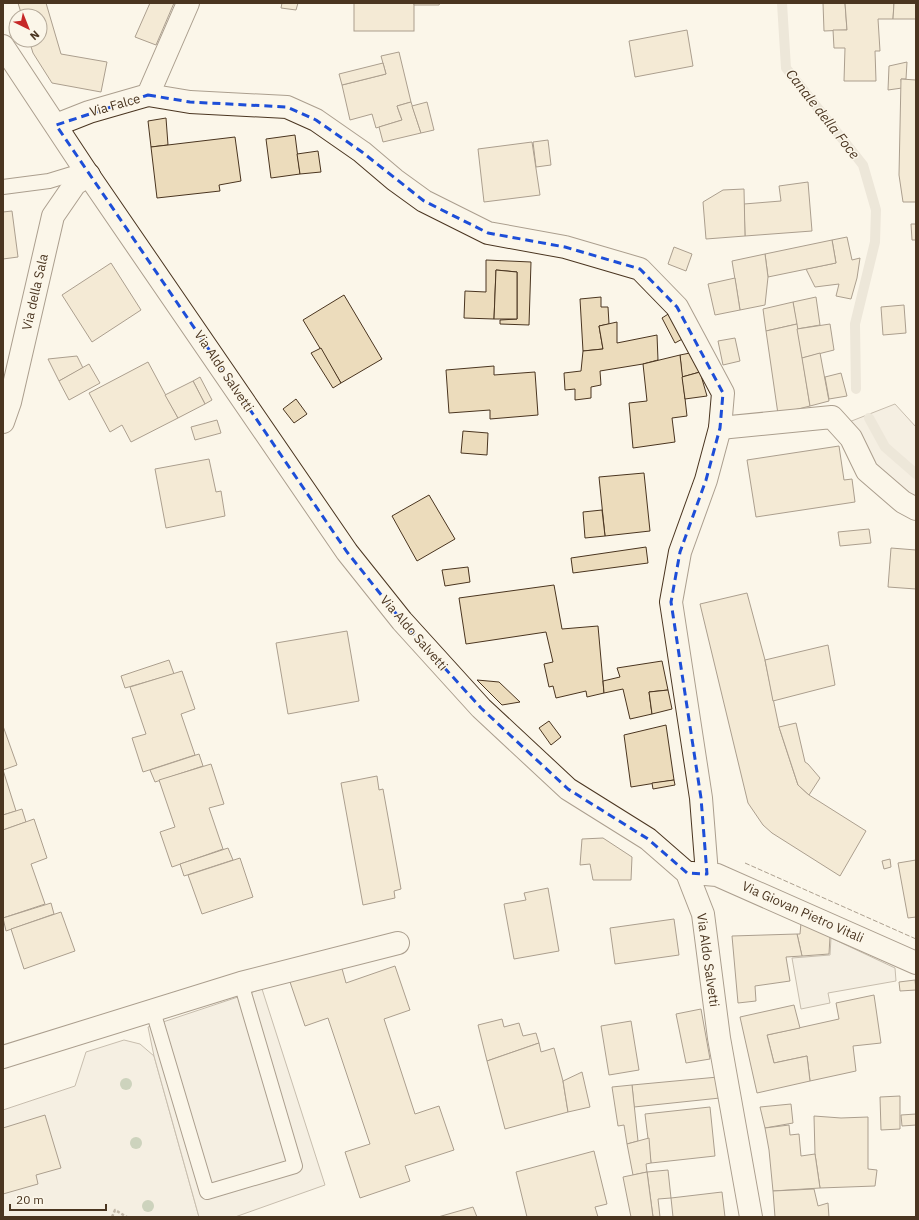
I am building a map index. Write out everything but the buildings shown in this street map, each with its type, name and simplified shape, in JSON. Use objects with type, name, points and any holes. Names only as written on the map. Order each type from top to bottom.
[{"type":"street","name":"Via Falce","points":[[56,125],[89,112],[148,95],[188,3]]},
{"type":"street","name":"Via Aldo Salvetti","points":[[3,46],[87,173],[343,545],[402,622],[481,708],[568,790],[648,839],[697,874],[719,1038],[751,1217]]},
{"type":"street","points":[[148,95],[190,102],[287,107],[316,120],[362,152],[395,180],[424,201],[488,233],[565,247],[640,269],[677,308],[723,392],[720,428],[706,480],[680,552],[671,602],[701,798],[697,874]]},
{"type":"street","name":"Via della Sala","points":[[3,422],[10,402],[53,216],[75,184],[87,173]]},
{"type":"street","points":[[720,428],[832,417],[851,438],[867,471],[903,502],[916,509]]},
{"type":"street","name":"Via Giovan Pietro Vitali","points":[[697,874],[717,875],[916,963]]},
{"type":"street","points":[[3,1057],[240,983],[398,943]]},
{"type":"lane","points":[[3,187],[49,181],[87,173]]},
{"type":"lane","points":[[153,1011],[207,1192],[295,1166],[240,983]]},
{"type":"path","points":[[112,1217],[115,1210],[127,1217]]},
{"type":"highlighted area","points":[[148,95],[190,102],[287,107],[316,120],[362,152],[424,201],[488,233],[565,247],[640,269],[677,307],[723,393],[720,428],[706,480],[680,552],[671,602],[701,798],[707,874],[687,873],[648,839],[568,789],[481,708],[402,621],[347,552],[56,125]]},
{"type":"shaded area","points":[[895,404],[916,427],[916,503],[910,500],[873,461],[849,422]]},
{"type":"shaded area","points":[[831,938],[895,968],[896,981],[828,993],[830,1003],[801,1009],[792,958],[830,955]]},
{"type":"shaded area","points":[[262,989],[325,1185],[235,1217],[199,1217],[154,1056],[148,1027]]},
{"type":"shaded area","points":[[124,1040],[140,1044],[154,1056],[199,1217],[3,1217],[3,1110],[75,1086],[86,1052]]},
{"type":"waterway","name":"Canale della Foce","points":[[782,3],[786,68],[863,165],[876,210],[875,242],[855,324],[856,389]]},
{"type":"waterway","name":"Canale della Foce","points":[[869,418],[885,447],[916,474]]},
{"type":"fence","points":[[745,863],[916,939]]}]
